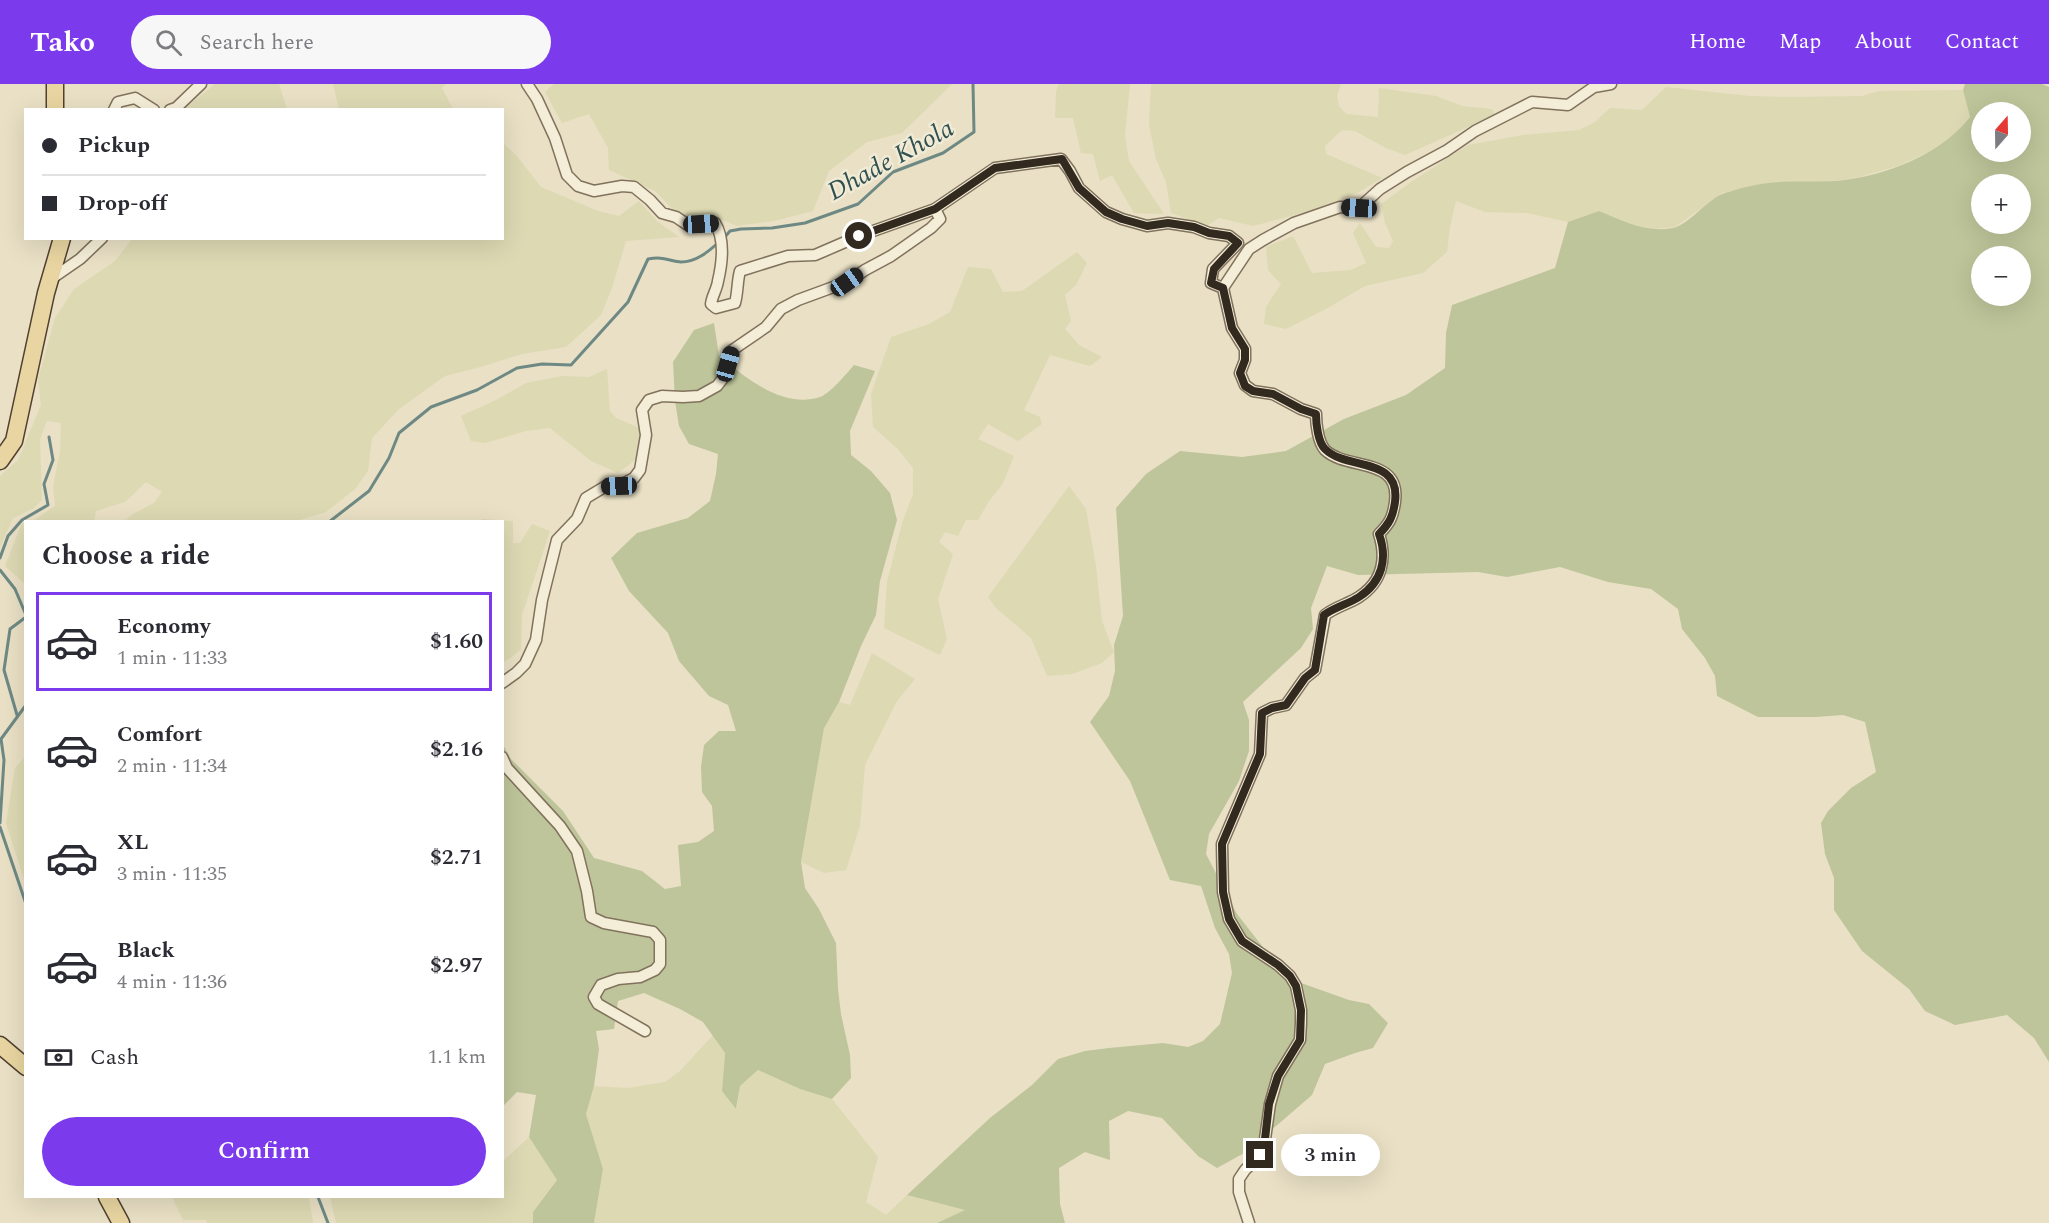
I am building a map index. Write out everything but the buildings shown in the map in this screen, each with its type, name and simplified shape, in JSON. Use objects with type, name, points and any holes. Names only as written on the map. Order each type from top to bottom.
[{"type":"main road","points":[[55,84],[55,108]]},
{"type":"main road","points":[[0,461],[14,441],[46,293],[61,240]]},
{"type":"main road","points":[[0,1045],[24,1065]]},
{"type":"main road","points":[[108,1198],[121,1223]]},
{"type":"street","points":[[176,108],[201,84]]},
{"type":"street","points":[[527,84],[537,99],[555,138],[567,175],[578,186],[594,192],[622,186],[634,188],[651,200],[662,213],[676,217],[688,225],[715,224],[719,230],[721,246],[718,284],[711,304],[716,308],[735,303],[740,271],[788,256],[815,255],[859,236],[935,209],[995,168],[1062,159],[1079,188],[1106,212],[1147,226],[1168,223],[1194,227],[1209,233],[1229,236],[1238,243],[1214,269],[1211,283],[1223,288]]},
{"type":"street","points":[[1249,1223],[1239,1192],[1239,1179],[1260,1155],[1266,1132],[1269,1104],[1278,1076],[1300,1040],[1301,1010],[1296,986],[1290,976],[1278,965],[1242,941],[1229,919],[1223,892],[1222,844],[1260,754],[1262,713],[1286,705],[1305,678],[1315,670],[1324,615],[1359,597],[1379,577],[1384,549],[1379,534],[1389,524],[1396,492],[1392,478],[1383,471],[1335,456],[1324,448],[1316,423],[1316,414],[1273,394],[1253,391],[1245,386],[1240,373],[1245,360],[1245,349],[1232,328],[1223,288],[1249,249],[1294,223],[1340,207],[1359,208],[1380,189],[1407,172],[1446,151],[1475,131],[1532,102],[1568,105],[1594,87],[1611,84]]},
{"type":"street","points":[[115,108],[118,102],[135,98],[151,108]]},
{"type":"street","points":[[504,681],[516,674],[525,664],[536,640],[542,600],[557,540],[577,519],[586,498],[606,486],[619,486],[634,478],[640,470],[646,435],[642,410],[649,400],[662,396],[683,398],[699,396],[717,386],[724,377],[731,351],[766,327],[781,309],[798,300],[847,282],[891,256],[936,224],[940,219],[935,209]]},
{"type":"street","points":[[51,279],[80,259],[100,240]]},
{"type":"street","points":[[504,761],[507,768],[560,826],[577,850],[591,917],[604,923],[653,932],[660,940],[660,964],[655,970],[640,977],[618,979],[600,985],[594,997],[598,1004],[645,1031]]},
{"type":"shaded area","points":[[215,84],[279,84],[287,108],[185,108]]},
{"type":"shaded area","points":[[333,84],[446,84],[442,88],[452,108],[339,108]]},
{"type":"shaded area","points":[[554,84],[952,84],[902,133],[867,142],[829,171],[813,211],[774,221],[737,226],[723,220],[704,221],[679,216],[655,191],[609,170],[608,148],[589,114],[562,123],[545,92]]},
{"type":"shaded area","points":[[1059,84],[1130,84],[1125,136],[1129,161],[1164,214],[1134,213],[1112,175],[1100,181],[1093,154],[1081,153],[1073,118],[1055,118],[1056,91]]},
{"type":"shaded area","points":[[1151,84],[1341,84],[1337,96],[1339,106],[1346,114],[1378,117],[1379,88],[1436,96],[1462,106],[1492,109],[1495,115],[1405,155],[1386,148],[1355,131],[1342,130],[1325,146],[1326,154],[1382,178],[1359,192],[1309,211],[1253,226],[1219,218],[1207,226],[1171,213],[1166,182],[1156,159],[1149,125]]},
{"type":"shaded area","points":[[1666,87],[1750,96],[1791,97],[1862,96],[1879,91],[1963,90],[1970,117],[1961,130],[1933,150],[1898,166],[1852,179],[1762,184],[1722,193],[1675,227],[1646,230],[1599,211],[1568,222],[1527,213],[1485,212],[1456,201],[1447,252],[1423,273],[1365,286],[1286,329],[1264,324],[1266,307],[1281,284],[1268,270],[1266,247],[1293,236],[1312,273],[1351,270],[1366,263],[1353,233],[1360,223],[1376,247],[1389,248],[1393,241],[1385,223],[1381,204],[1468,145],[1523,135],[1579,130],[1595,122],[1610,108],[1642,110]]},
{"type":"shaded area","points":[[504,144],[517,156],[541,187],[598,211],[619,216],[639,201],[657,221],[679,237],[626,241],[601,315],[566,347],[522,354],[445,376],[399,409],[372,438],[368,471],[355,489],[326,512],[300,520],[126,520],[154,503],[162,492],[146,482],[125,502],[96,511],[94,520],[33,520],[55,506],[53,487],[60,451],[61,423],[47,421],[40,439],[42,500],[34,508],[13,518],[0,547],[0,476],[18,460],[41,405],[38,379],[55,318],[74,289],[115,261],[131,240],[504,240]]},
{"type":"shaded area","points":[[1077,252],[1087,263],[1076,285],[1065,295],[1071,321],[1065,329],[1079,345],[1102,357],[1090,366],[1050,355],[1024,410],[1040,417],[1042,424],[1018,441],[988,424],[978,439],[1014,456],[1002,485],[978,520],[966,520],[958,536],[945,532],[939,542],[953,554],[938,599],[947,639],[940,655],[884,628],[887,582],[902,523],[913,494],[913,468],[898,449],[873,427],[871,394],[891,337],[929,324],[950,312],[968,267],[991,269],[1003,292],[1022,291]]},
{"type":"shaded area","points":[[607,369],[610,411],[616,418],[644,430],[647,451],[618,473],[591,461],[550,428],[526,431],[485,443],[471,441],[461,416],[526,383],[563,376],[589,377]]},
{"type":"shaded area","points":[[1069,486],[1086,509],[1096,566],[1102,621],[1114,652],[1102,663],[1072,674],[1047,676],[1031,638],[996,608],[988,597]]},
{"type":"shaded area","points":[[504,520],[513,521],[513,543],[520,543],[532,524],[550,531],[522,615],[521,650],[504,662]]},
{"type":"shaded area","points":[[24,524],[24,583],[5,566],[21,525]]},
{"type":"shaded area","points":[[872,653],[915,679],[897,701],[865,765],[860,826],[846,870],[824,873],[801,862],[824,727],[839,702],[850,705]]},
{"type":"shaded area","points":[[24,758],[24,880],[6,823],[15,768]]},
{"type":"shaded area","points":[[713,1035],[725,1053],[722,1091],[737,1108],[740,1086],[758,1070],[800,1089],[832,1099],[878,1157],[866,1202],[886,1215],[907,1195],[966,1210],[937,1223],[594,1223],[603,1169],[586,1114],[594,1086],[628,1088],[665,1082],[680,1071]]},
{"type":"shaded area","points":[[529,1137],[557,1180],[533,1212],[533,1223],[336,1223],[330,1198],[504,1198],[504,1160]]},
{"type":"shaded area","points":[[172,1198],[309,1198],[313,1223],[207,1223],[206,1220],[183,1220]]},
{"type":"green space","points":[[1965,84],[2042,84],[2049,87],[2049,1062],[2034,1038],[2007,1015],[1955,1025],[1925,1011],[1909,989],[1862,951],[1834,910],[1834,878],[1825,854],[1821,823],[1828,811],[1851,788],[1876,772],[1865,722],[1843,715],[1758,717],[1717,696],[1715,676],[1705,658],[1682,629],[1678,609],[1651,589],[1608,582],[1560,567],[1507,577],[1478,572],[1358,575],[1327,566],[1311,608],[1313,629],[1301,648],[1243,702],[1249,720],[1249,751],[1239,781],[1209,834],[1206,854],[1237,914],[1287,978],[1349,1000],[1369,1004],[1388,1023],[1373,1048],[1325,1064],[1312,1095],[1246,1152],[1217,1168],[1198,1156],[1162,1118],[1128,1111],[1109,1121],[1110,1160],[1085,1152],[1059,1168],[1060,1204],[1065,1223],[937,1223],[965,1210],[907,1195],[990,1118],[1032,1085],[1058,1059],[1085,1051],[1163,1043],[1188,1047],[1203,1041],[1220,1024],[1232,973],[1229,954],[1215,928],[1201,886],[1170,880],[1130,781],[1090,722],[1109,696],[1115,671],[1114,645],[1123,616],[1116,508],[1146,474],[1180,451],[1242,457],[1286,451],[1344,419],[1406,395],[1445,368],[1446,333],[1452,305],[1555,268],[1568,222],[1599,211],[1644,227],[1673,228],[1685,222],[1712,200],[1738,189],[1772,183],[1852,179],[1901,166],[1932,150],[1959,129],[1970,117],[1963,90]]},
{"type":"green space","points":[[714,323],[719,356],[753,382],[792,399],[806,400],[824,395],[854,365],[875,371],[850,431],[851,455],[871,471],[890,493],[897,520],[880,581],[876,615],[839,702],[824,728],[801,862],[805,888],[819,909],[836,943],[838,989],[850,1055],[851,1078],[832,1099],[800,1089],[758,1070],[740,1086],[736,1109],[722,1091],[725,1053],[703,1022],[644,993],[618,1001],[614,1029],[596,1031],[599,1049],[594,1086],[586,1114],[603,1169],[594,1223],[533,1223],[533,1212],[557,1180],[529,1137],[536,1095],[517,1092],[504,1105],[504,747],[511,759],[563,811],[594,858],[642,871],[665,889],[681,886],[678,845],[698,842],[714,831],[712,806],[702,792],[701,767],[704,745],[719,731],[736,731],[728,705],[709,696],[679,661],[668,633],[629,591],[611,558],[637,533],[688,518],[710,501],[718,454],[689,444],[679,426],[675,401],[673,362],[694,330]]},
{"type":"waterway","name":"Dhade Khola","points":[[724,238],[730,231],[805,223],[858,204],[893,172],[943,153],[974,132],[973,84]]},
{"type":"waterway","name":"Dhade Khola","points":[[332,520],[369,491],[389,458],[399,433],[431,407],[477,390],[517,368],[542,364],[571,365],[628,302],[648,259],[686,262],[702,256],[719,242]]},
{"type":"waterway","points":[[0,558],[8,536],[22,520],[48,505],[44,484],[53,460],[49,437]]},
{"type":"waterway","points":[[0,570],[15,589],[24,610]]},
{"type":"waterway","points":[[17,715],[4,670],[10,629],[24,618]]},
{"type":"waterway","name":"Dhade Khola","points":[[0,823],[4,760],[1,739],[24,708]]},
{"type":"waterway","name":"Dhade Khola","points":[[0,827],[24,898]]},
{"type":"waterway","name":"Dhade Khola","points":[[318,1198],[328,1223]]},
{"type":"route","points":[[859,236],[935,209],[995,168],[1062,159],[1079,188],[1106,212],[1147,226],[1168,223],[1194,227],[1209,233],[1229,236],[1238,243],[1214,269],[1211,283],[1223,288],[1232,328],[1245,349],[1245,360],[1240,373],[1245,386],[1253,391],[1273,394],[1316,414],[1316,423],[1324,448],[1335,456],[1383,471],[1392,478],[1396,492],[1389,524],[1379,534],[1384,549],[1379,577],[1359,597],[1324,615],[1315,670],[1305,678],[1286,705],[1262,713],[1260,754],[1245,787],[1235,818],[1222,844],[1223,892],[1229,919],[1242,941],[1278,965],[1290,976],[1296,986],[1301,1010],[1300,1040],[1278,1076],[1269,1104],[1265,1139],[1260,1155]]}]
